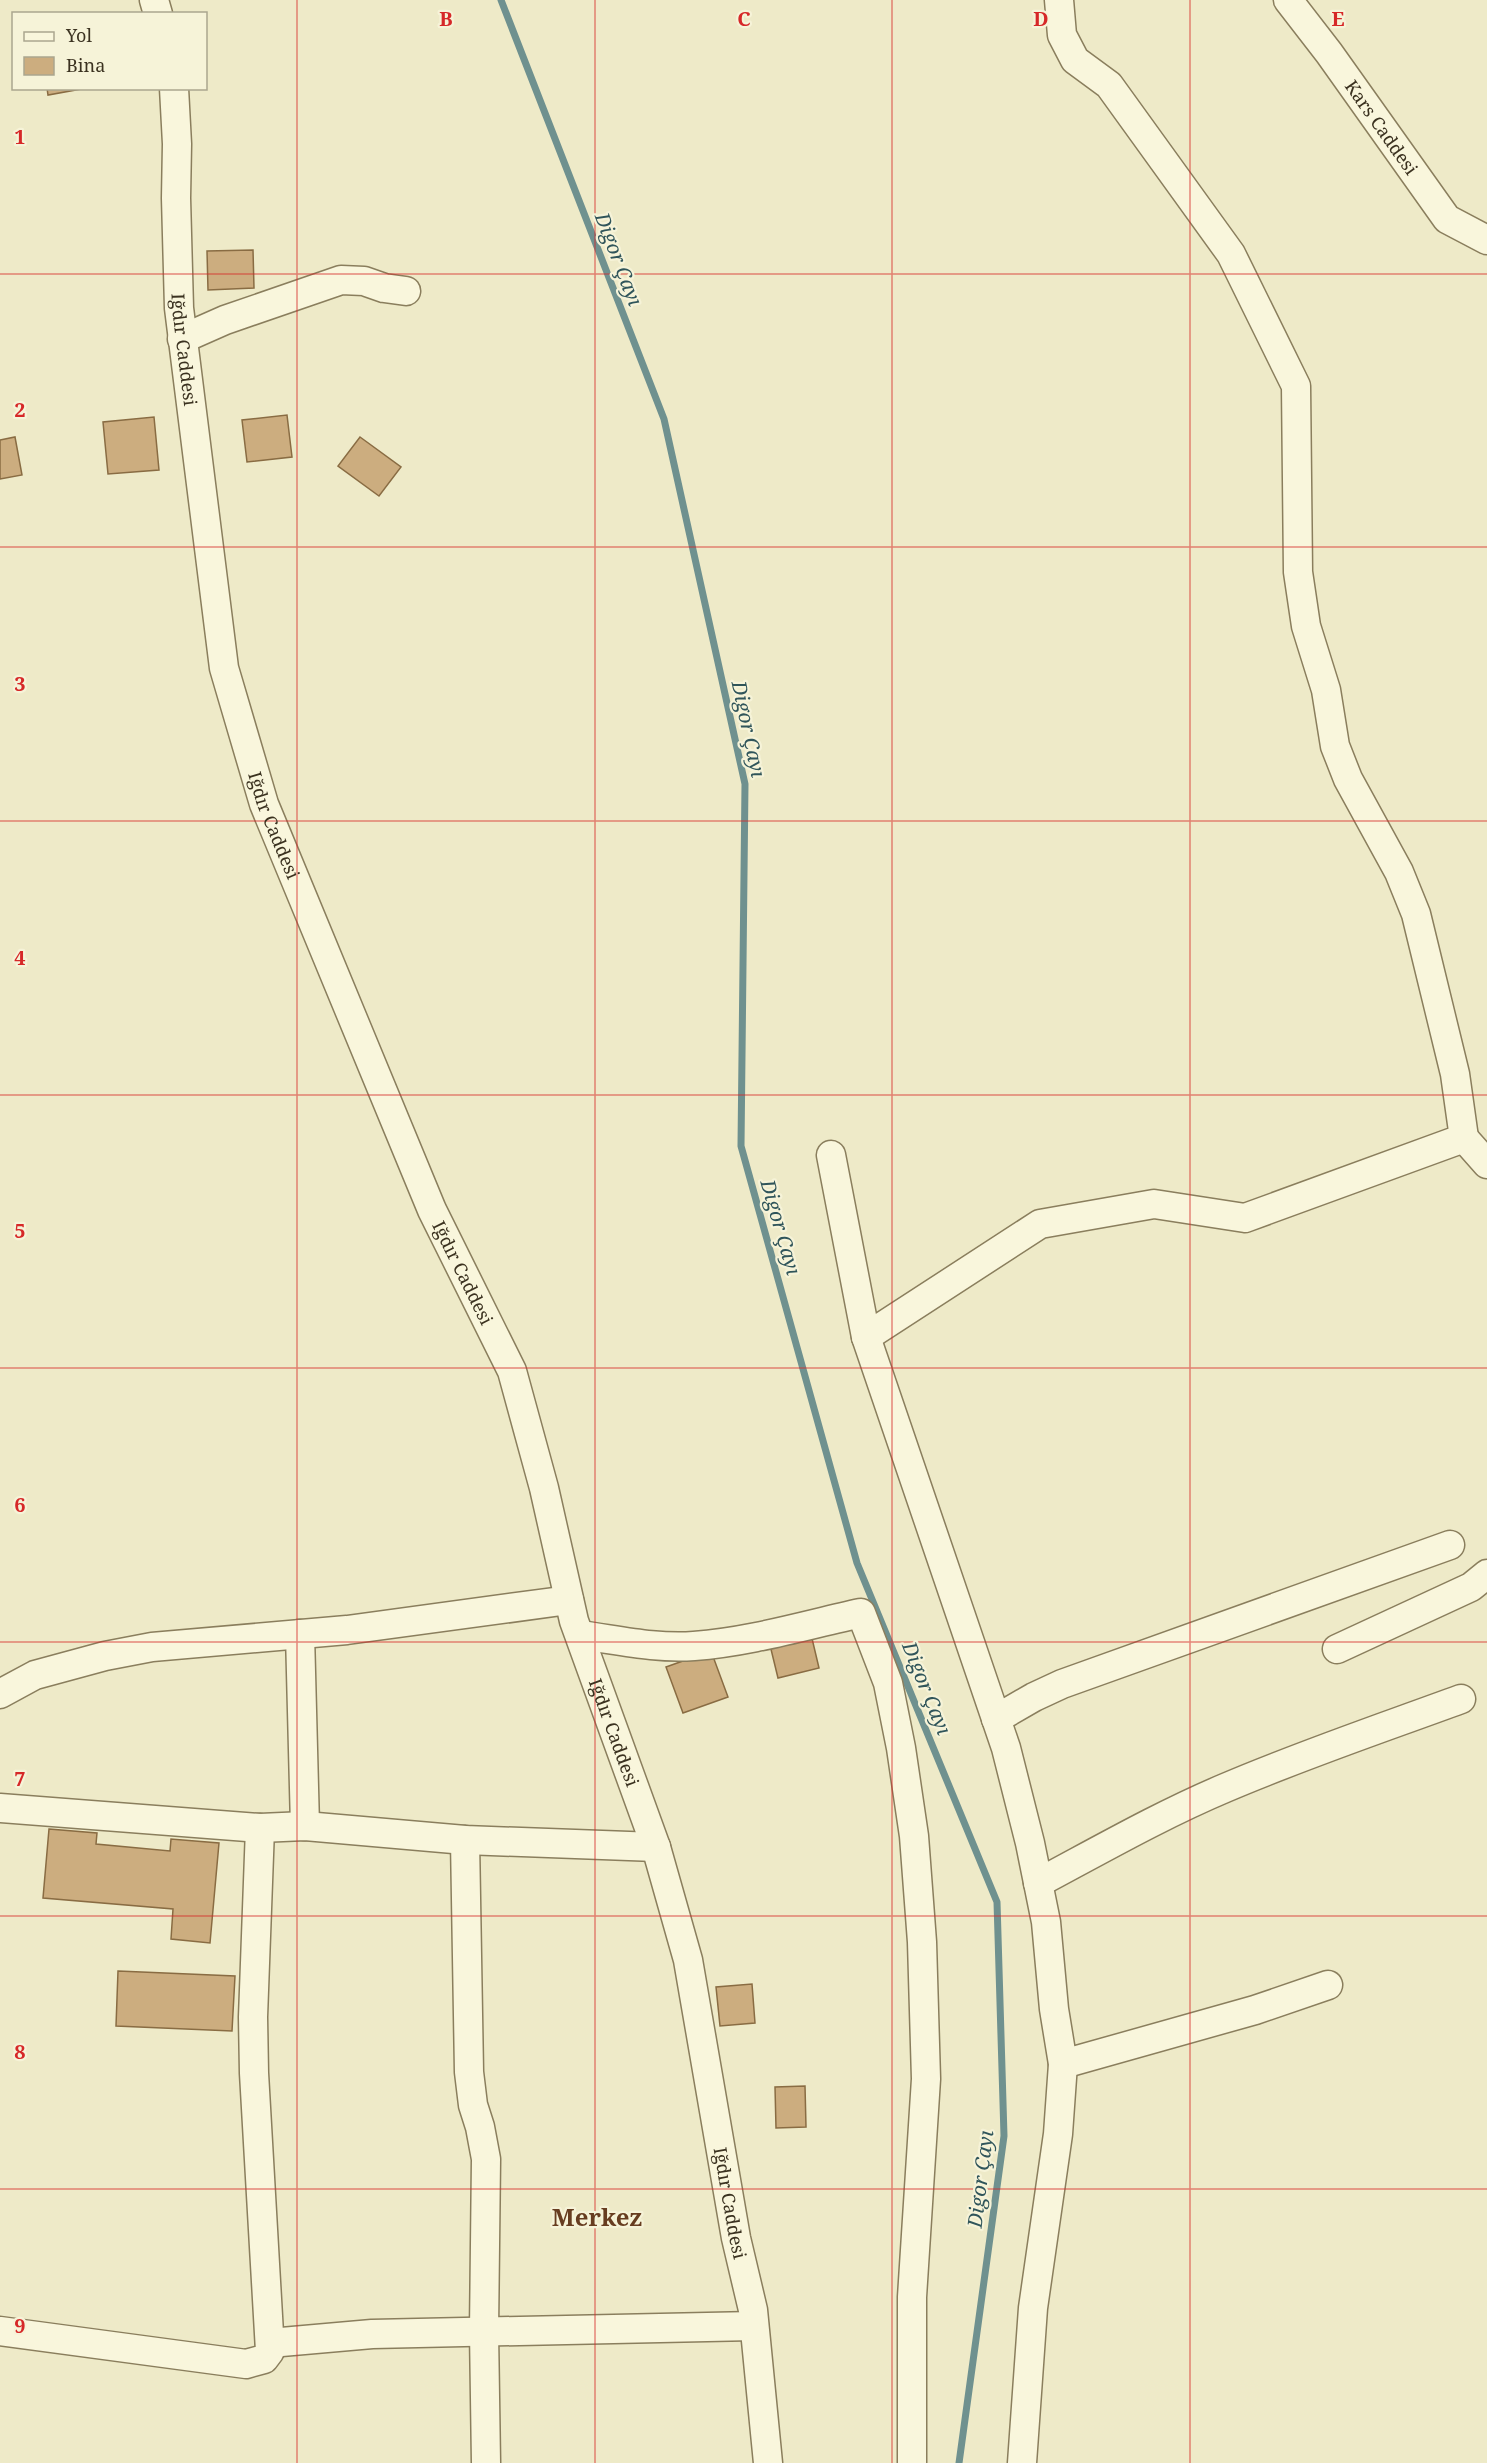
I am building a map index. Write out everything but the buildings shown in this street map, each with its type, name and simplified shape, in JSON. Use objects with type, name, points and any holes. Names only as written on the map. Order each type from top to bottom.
[{"type":"street","points":[[1059,0],[1062,35],[1075,60],[1109,85],[1231,254],[1296,386],[1298,572],[1306,627],[1326,690],[1335,746],[1347,779],[1399,873],[1416,914],[1455,1074],[1464,1138],[1487,1164]]},
{"type":"street","name":"Kars Caddesi","points":[[1288,0],[1350,82],[1447,219],[1487,240]]},
{"type":"street","name":"Iğdır Caddesi","points":[[174,90],[177,144],[177,265],[182,339],[224,668],[264,804],[432,1210],[512,1371],[544,1488],[569,1600],[656,1847],[688,1960],[736,2238],[753,2310],[768,2463]]},
{"type":"street","points":[[182,339],[225,320],[341,280],[364,281],[384,288],[406,291]]},
{"type":"street","points":[[866,1337],[1040,1224],[1154,1204],[1245,1218],[1464,1138]]},
{"type":"street","points":[[831,1155],[866,1337],[996,1719],[1030,1843],[1046,1922],[1054,2009],[1063,2064],[1058,2134],[1033,2308],[1022,2463]]},
{"type":"street","points":[[996,1719],[1062,1684],[1450,1545]]},
{"type":"street","points":[[1337,1649],[1471,1587],[1487,1574]]},
{"type":"street","points":[[0,1694],[35,1675],[105,1656],[152,1647],[347,1630],[569,1600]]},
{"type":"street","points":[[580,1635],[644,1644],[693,1646],[861,1613],[888,1683],[901,1748],[914,1836],[922,1942],[926,2079],[912,2297],[912,2463]]},
{"type":"street","points":[[300,1634],[304,1826]]},
{"type":"street","points":[[1038,1884],[1144,1827],[1224,1788],[1461,1699]]},
{"type":"street","points":[[0,1808],[260,1827],[304,1826],[465,1840],[656,1847]]},
{"type":"street","points":[[0,2331],[246,2364],[264,2359],[270,2350],[254,2073],[253,2017],[260,1827]]},
{"type":"street","points":[[465,1840],[469,2072],[473,2105],[486,2159],[484,2331],[486,2463]]},
{"type":"street","points":[[1063,2064],[1255,2010],[1328,1985]]},
{"type":"street","points":[[270,2343],[372,2334],[754,2326]]},
{"type":"waterway","name":"Digor Çayı","points":[[501,0],[664,419],[745,784],[741,1146],[857,1563],[997,1902],[1004,2136],[959,2463]]},
{"type":"district","name":"Merkez","points":[[597,2216]]}]
